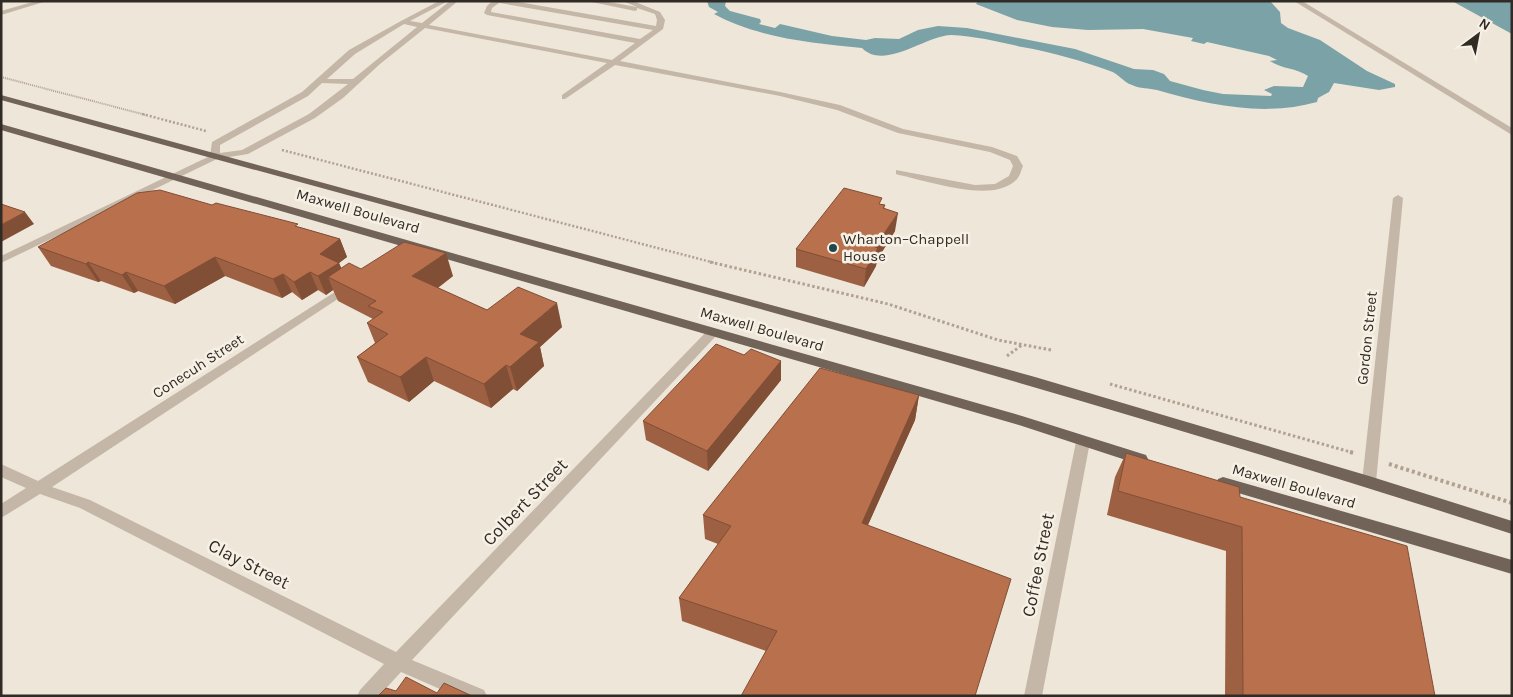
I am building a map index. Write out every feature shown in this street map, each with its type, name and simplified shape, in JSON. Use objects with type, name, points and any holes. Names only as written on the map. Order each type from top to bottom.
[{"type":"main road","name":"Maxwell Boulevard","points":[[1,98],[1035,382],[1368,482],[1512,528]]},
{"type":"main road","name":"Maxwell Boulevard","points":[[1,127],[1022,421],[1083,442],[1158,464]]},
{"type":"main road","name":"Maxwell Boulevard","points":[[1214,481],[1512,567]]},
{"type":"street","points":[[1,14],[44,1]]},
{"type":"street","points":[[215,157],[215,144],[280,109],[321,81],[352,52],[403,22],[445,1]]},
{"type":"street","points":[[1,260],[176,178],[215,157],[245,152],[312,116],[357,82],[377,62],[456,1]]},
{"type":"street","points":[[642,42],[487,13],[489,7],[499,1],[659,29]]},
{"type":"street","points":[[590,1],[658,13]]},
{"type":"street","points":[[565,97],[659,29],[662,20],[658,13],[626,1]]},
{"type":"street","points":[[1297,1],[1512,132]]},
{"type":"street","points":[[403,22],[780,94],[840,108],[901,131],[992,150],[1014,158],[1018,166],[1013,178],[997,187],[975,188],[899,172]]},
{"type":"street","points":[[321,81],[357,82]]},
{"type":"street","name":"Gordon Street","points":[[1368,482],[1398,198]]},
{"type":"street","points":[[396,256],[412,245]]},
{"type":"street","name":"Conecuh Street","points":[[1,512],[364,277]]},
{"type":"street","name":"Colbert Street","points":[[366,696],[712,333]]},
{"type":"street","name":"Coffee Street","points":[[1033,696],[1083,442]]},
{"type":"street","name":"Clay Street","points":[[1,470],[39,488],[85,504],[398,662],[478,696]]},
{"type":"path","points":[[1,77],[229,137]]},
{"type":"path","points":[[259,145],[765,276],[888,304],[998,340],[1051,350]]},
{"type":"path","points":[[1016,359],[1007,356],[1022,344]]},
{"type":"path","points":[[1103,382],[1371,458],[1512,503]]},
{"type":"water","points":[[707,1],[726,1],[725,6],[730,11],[760,19],[761,22],[759,24],[775,28],[780,24],[832,36],[866,40],[875,38],[899,39],[918,30],[938,26],[967,28],[1075,49],[1134,69],[1153,70],[1164,74],[1170,81],[1203,90],[1223,94],[1271,96],[1272,94],[1264,90],[1274,86],[1303,87],[1308,76],[1299,71],[1274,64],[1270,61],[1277,60],[1269,56],[1207,42],[1204,44],[1191,41],[1193,38],[1143,29],[1088,30],[1052,27],[1017,20],[976,4],[978,1],[1270,1],[1280,12],[1281,23],[1288,28],[1320,40],[1367,71],[1395,84],[1395,87],[1379,90],[1334,83],[1329,92],[1318,98],[1317,102],[1277,109],[1237,107],[1138,87],[1129,84],[1113,72],[1078,60],[978,38],[951,35],[930,40],[894,54],[882,56],[871,54],[862,48],[786,38],[749,29],[731,22],[714,14],[718,12],[709,7]]},
{"type":"water","points":[[1452,1],[1512,1],[1512,34]]},
{"type":"building","points":[[844,188],[882,198],[879,204],[885,205],[883,208],[898,213],[875,247],[878,248],[866,269],[796,249]]},
{"type":"building","points":[[160,190],[212,205],[216,203],[298,224],[295,226],[340,239],[320,254],[339,263],[318,276],[310,272],[294,282],[283,274],[273,279],[215,257],[164,286],[126,272],[122,275],[88,262],[86,264],[38,247],[137,193]]},
{"type":"building","points":[[1,204],[25,212],[1,225]]},
{"type":"building","points":[[404,242],[446,253],[412,276],[487,310],[518,287],[557,303],[520,334],[539,342],[510,367],[506,365],[484,384],[426,357],[400,377],[357,357],[388,334],[367,323],[383,312],[368,306],[376,301],[328,277],[349,263],[361,269]]},
{"type":"building","points":[[716,344],[744,355],[751,349],[781,361],[707,451],[643,421]]},
{"type":"building","points":[[820,368],[919,395],[862,523],[1011,579],[975,696],[741,696],[777,631],[679,598],[731,526],[703,515]]},
{"type":"building","points":[[1126,453],[1239,487],[1240,497],[1407,546],[1435,696],[1243,696],[1242,527],[1118,491]]},
{"type":"building","points":[[406,677],[437,693],[444,683],[472,696],[378,696],[386,688],[396,691]]},
{"type":"place","name":"Wharton–Chappell House","points":[[833,248]]}]
